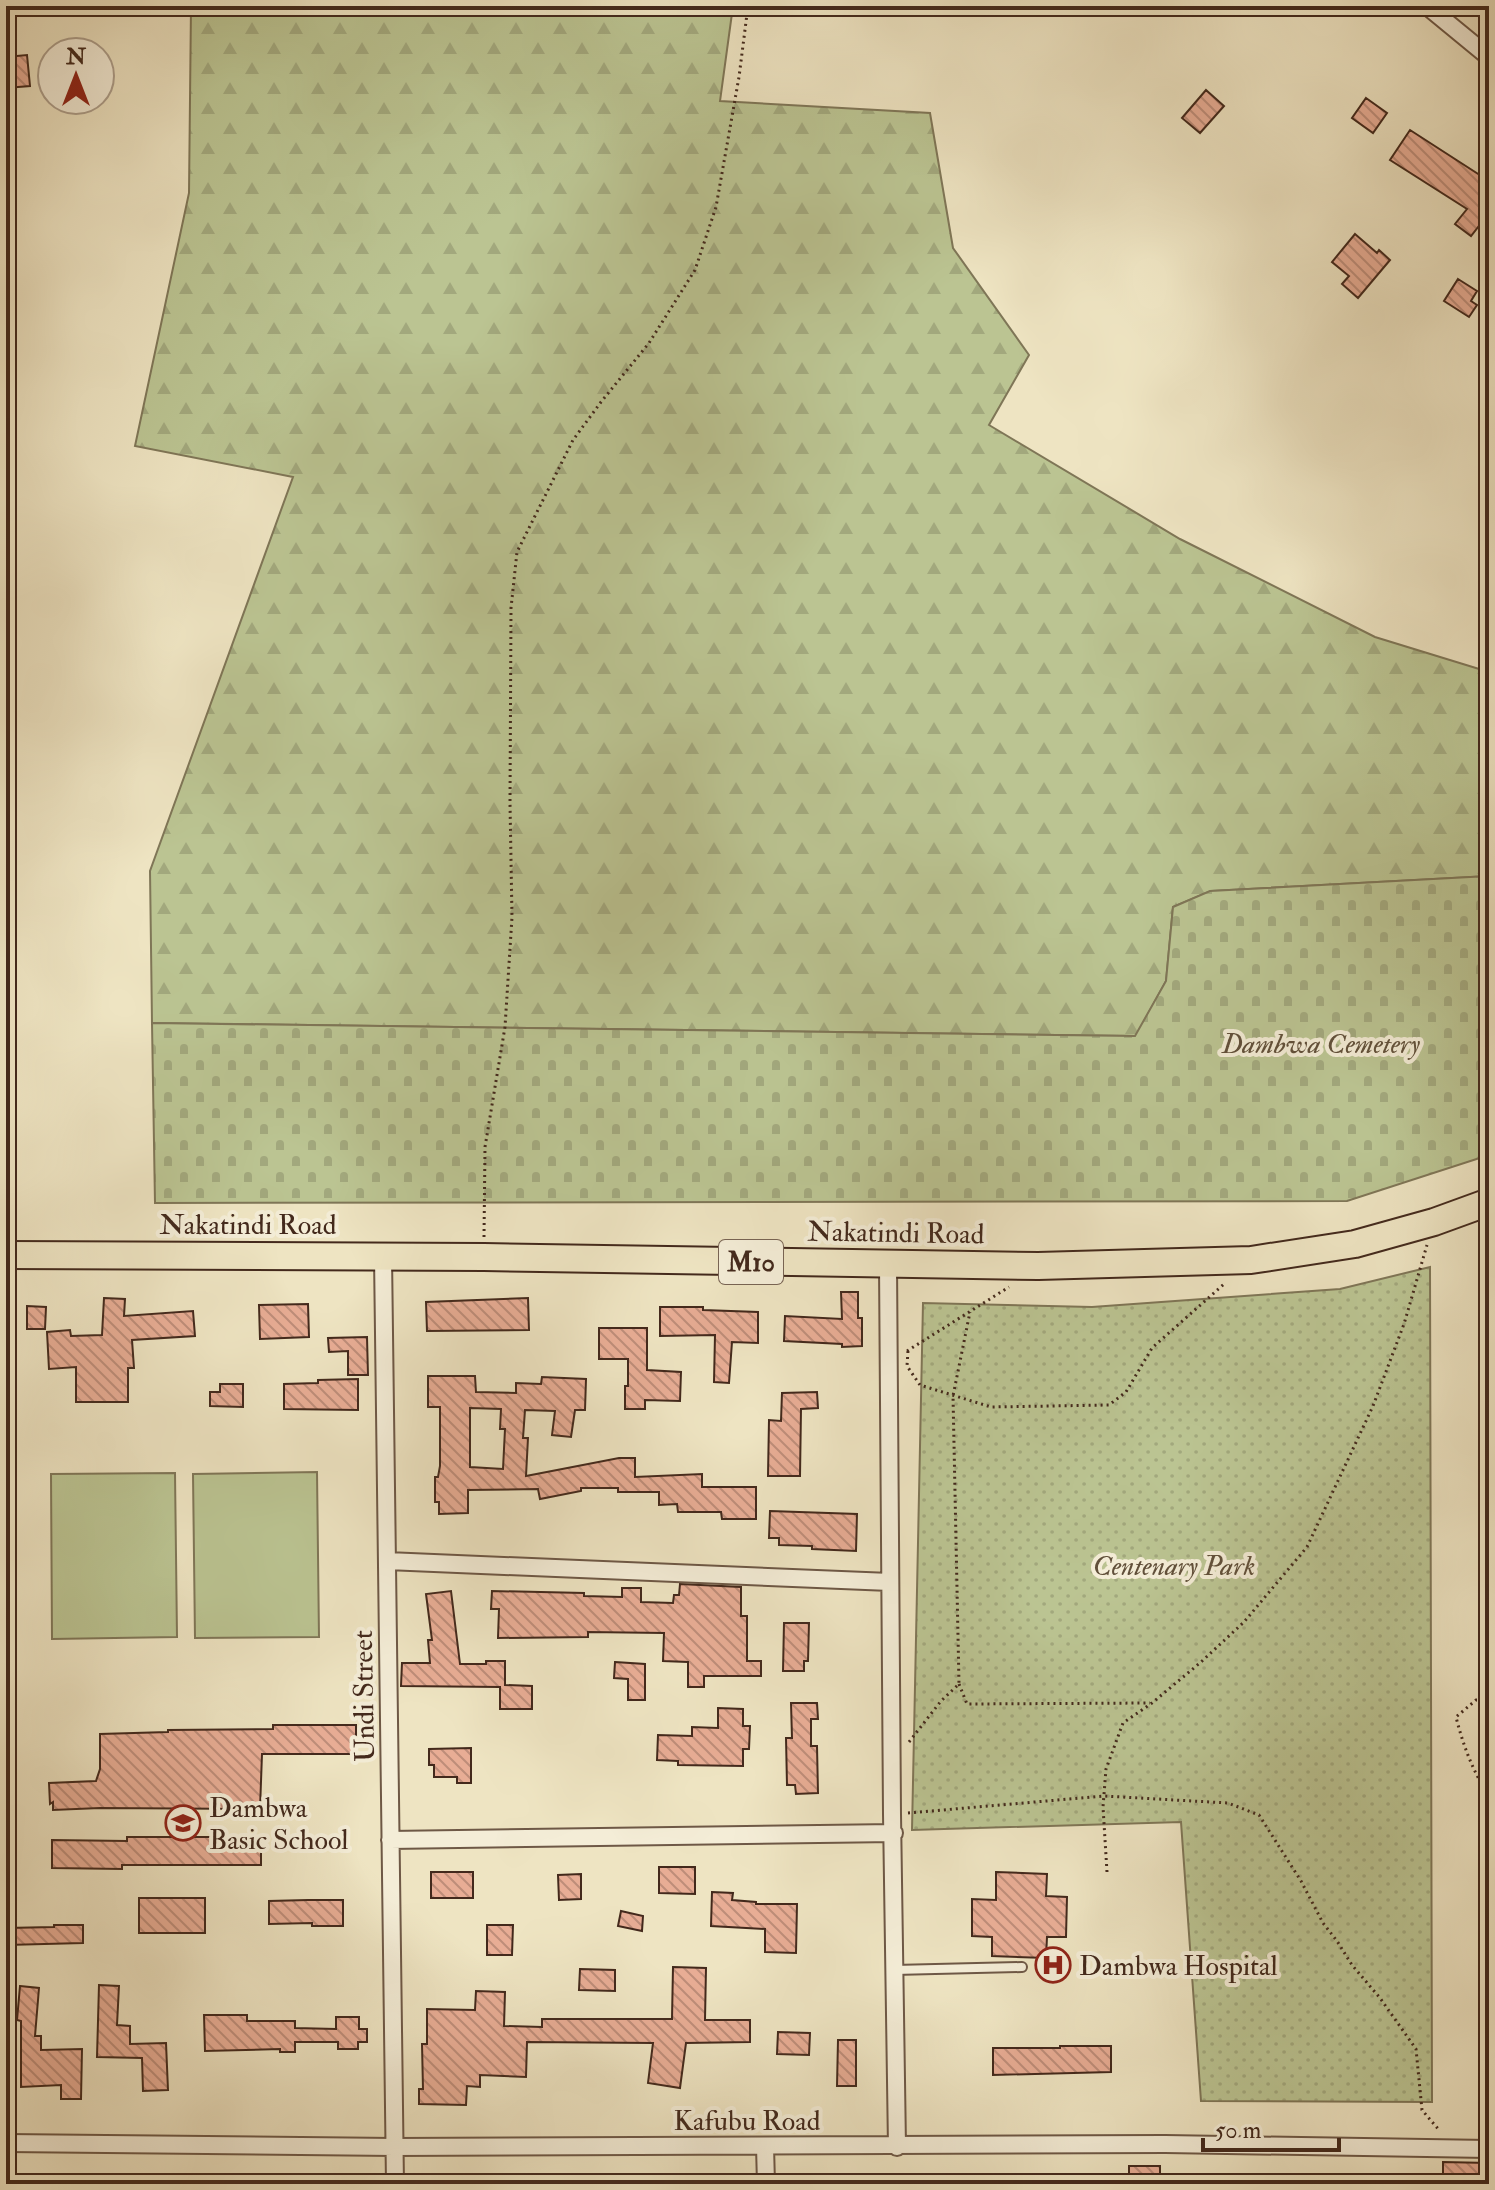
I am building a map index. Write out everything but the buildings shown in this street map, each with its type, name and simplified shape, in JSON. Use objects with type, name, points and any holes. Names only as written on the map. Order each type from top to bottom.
[{"type":"highway","name":"Nakatindi Road","points":[[6,1255],[484,1257],[1038,1266],[1251,1260],[1355,1244],[1434,1222],[1489,1202]]},
{"type":"street","points":[[1427,6],[1489,57]]},
{"type":"street","name":"Undi Street","points":[[383,1256],[395,2184]]},
{"type":"street","points":[[888,1264],[897,2147]]},
{"type":"street","points":[[387,1561],[890,1582]]},
{"type":"street","points":[[390,1840],[894,1833]]},
{"type":"street","name":"Kafubu Road","points":[[6,2143],[394,2147],[1165,2144],[1489,2149]]},
{"type":"street","points":[[765,2146],[766,2184]]},
{"type":"lane","points":[[894,1970],[1022,1967]]},
{"type":"path","points":[[484,1257],[485,1147],[505,1027],[512,917],[511,608],[517,552],[573,440],[649,343],[695,270],[716,207],[748,6]]},
{"type":"path","points":[[1107,1872],[1104,1848],[1106,1769],[1123,1723],[1152,1703],[1244,1622],[1307,1547],[1373,1406],[1404,1324],[1434,1222]]},
{"type":"path","points":[[908,1351],[907,1366],[920,1385],[991,1407],[1109,1405],[1126,1392],[1152,1348],[1251,1260]]},
{"type":"path","points":[[908,1351],[1038,1266]]},
{"type":"path","points":[[970,1312],[953,1396],[959,1684],[967,1704],[1152,1703]]},
{"type":"path","points":[[887,1336],[908,1351]]},
{"type":"path","points":[[893,1759],[959,1684]]},
{"type":"path","points":[[1489,1700],[1476,1700],[1456,1717],[1478,1780],[1489,1796]]},
{"type":"path","points":[[892,1814],[1104,1796],[1228,1803],[1259,1815],[1301,1881],[1323,1923],[1416,2049],[1422,2110],[1456,2148]]},
{"type":"green space","points":[[191,6],[733,6],[720,101],[930,113],[953,248],[1029,355],[989,425],[1180,539],[1375,637],[1489,672],[1489,876],[1211,891],[1173,907],[1166,981],[1136,1036],[152,1023],[150,871],[293,477],[135,446],[189,193]]},
{"type":"green space","name":"Dambwa Cemetery","points":[[1489,876],[1489,1155],[1347,1201],[155,1203],[152,1023],[1135,1036],[1166,981],[1173,907],[1210,891]]},
{"type":"green space","name":"Centenary Park","points":[[1430,1267],[1432,2102],[1201,2101],[1181,1822],[912,1830],[923,1303],[1092,1307],[1340,1289]]},
{"type":"green space","points":[[317,1472],[319,1637],[195,1638],[193,1474]]},
{"type":"green space","points":[[175,1473],[177,1637],[52,1639],[51,1474]]},
{"type":"place","name":"Dambwa Basic School","points":[[183,1823]]},
{"type":"place","name":"Dambwa Hospital","points":[[1053,1965]]}]
